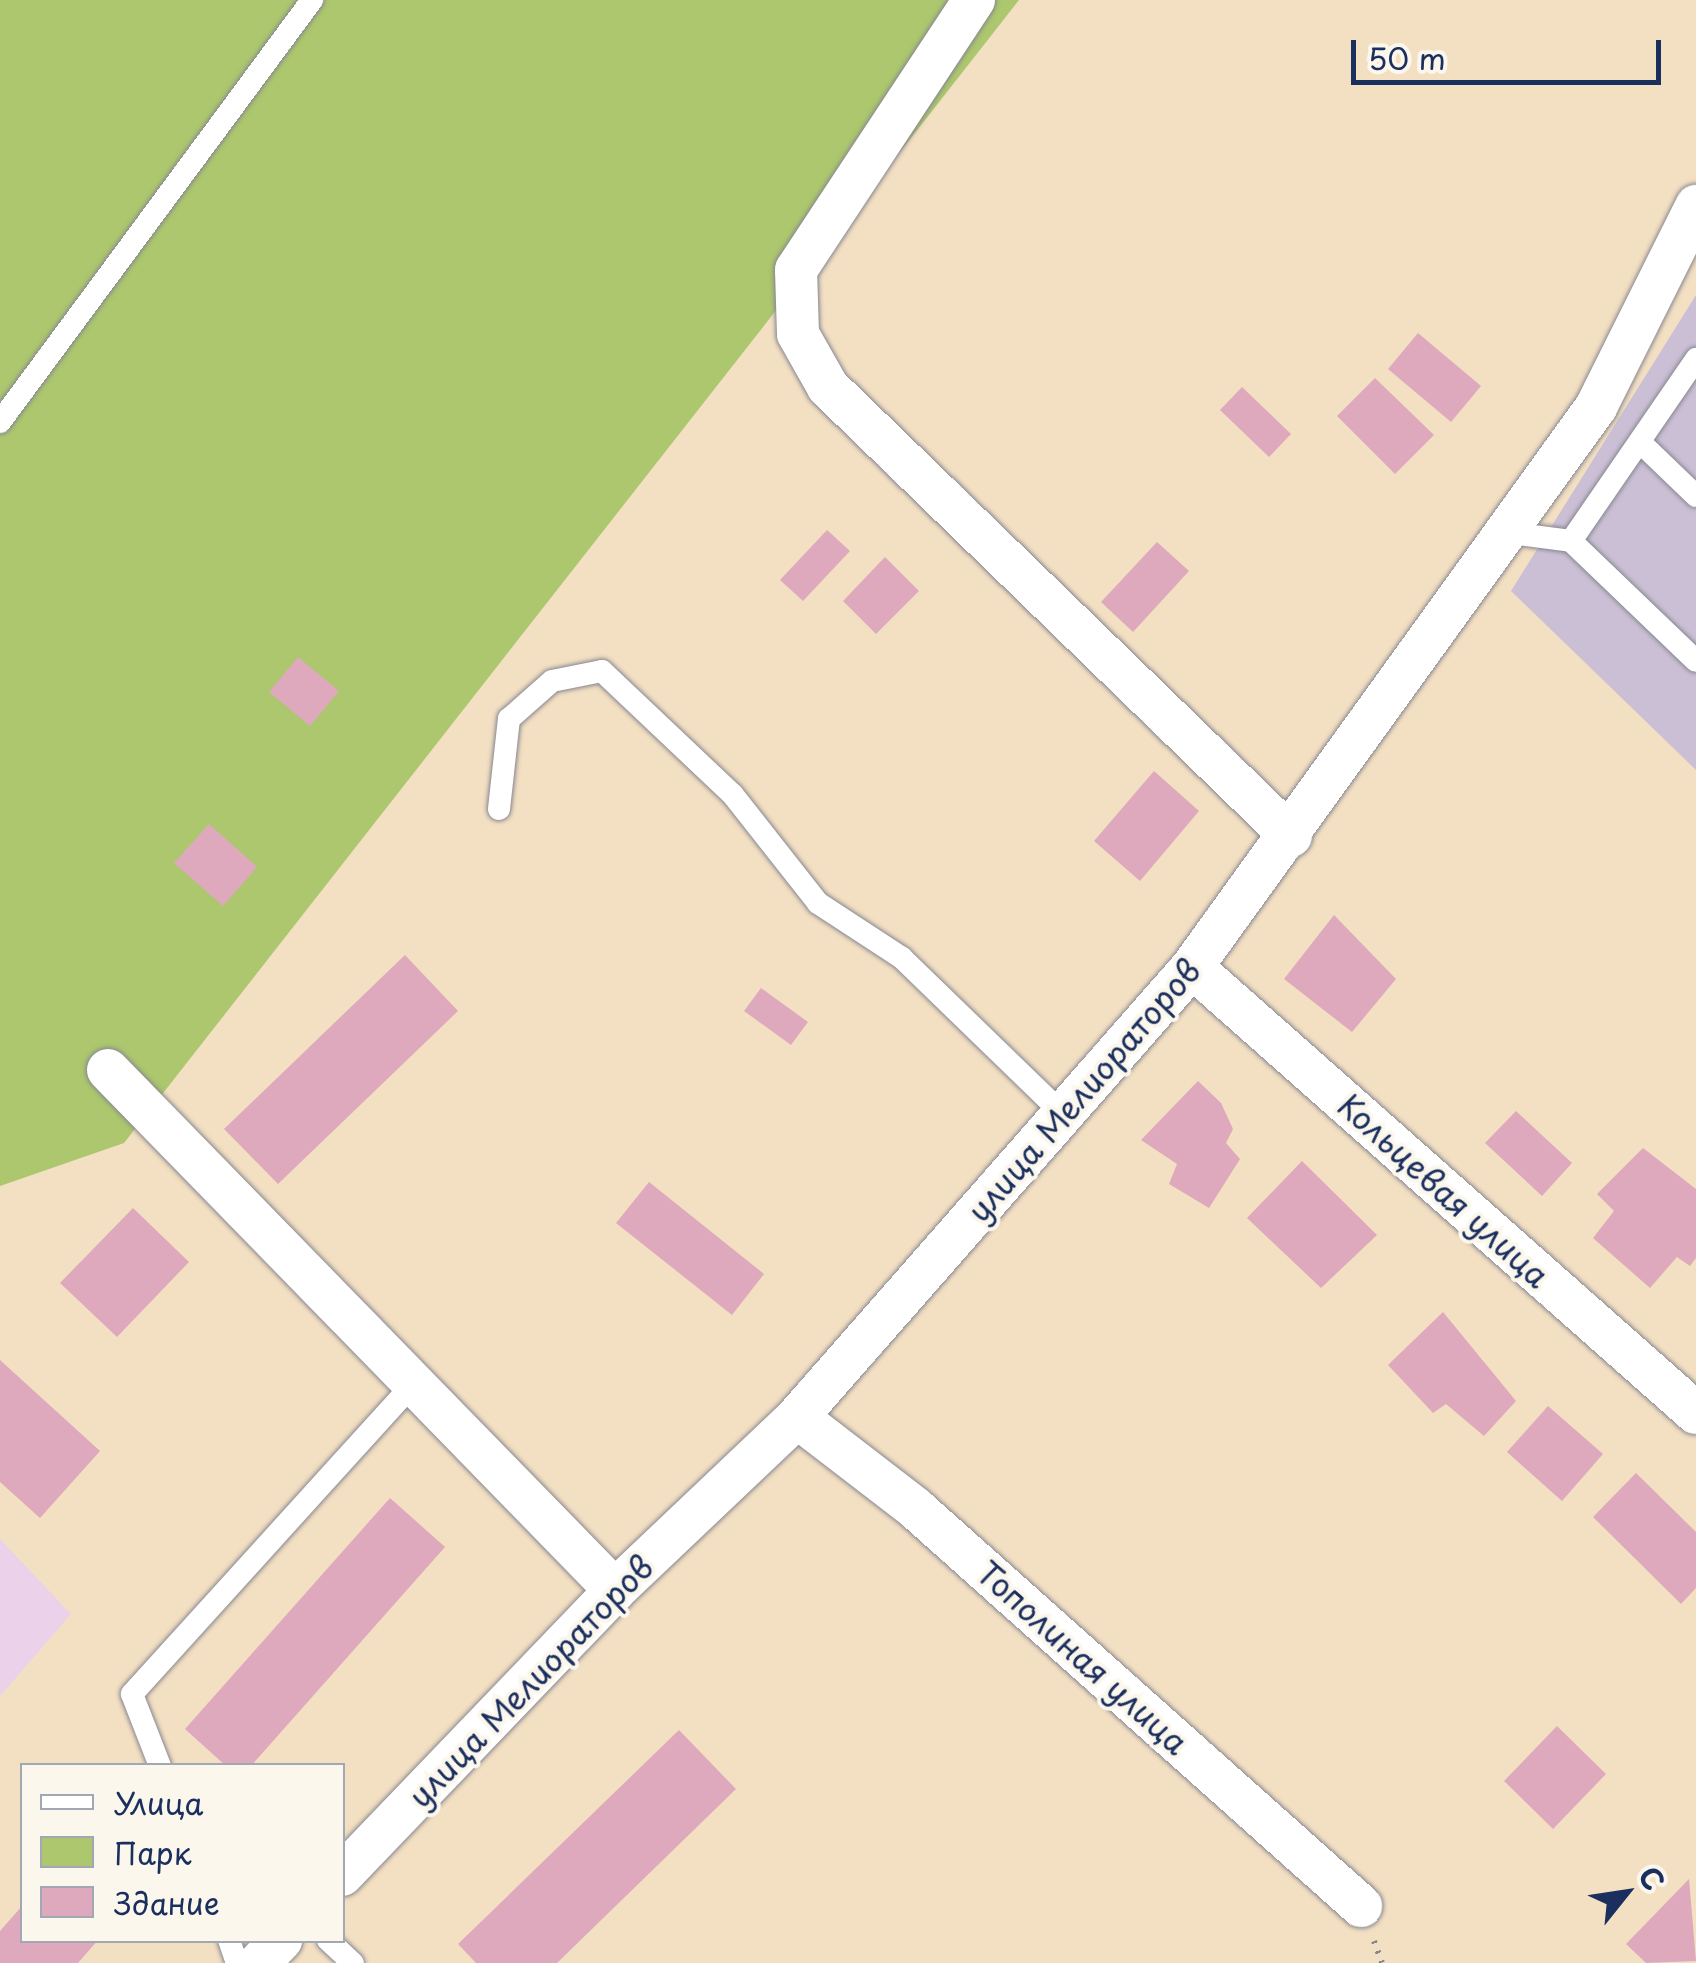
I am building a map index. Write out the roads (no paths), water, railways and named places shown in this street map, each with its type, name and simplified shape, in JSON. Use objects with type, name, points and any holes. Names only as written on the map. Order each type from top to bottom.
[{"type":"street","points":[[974,0],[796,270],[798,334],[828,387],[1291,836]]},
{"type":"street","name":"улица Мелиораторов","points":[[345,1873],[615,1590],[797,1417],[1192,967],[1291,836],[1499,532],[1596,407],[1696,206]]},
{"type":"street","name":"Кольцевая улица","points":[[1192,967],[1696,1413]]},
{"type":"street","points":[[108,1070],[615,1590]]},
{"type":"street","name":"Тополиная улица","points":[[797,1417],[915,1508],[1362,1906]]},
{"type":"street","points":[[259,1963],[277,1943]]},
{"type":"lane","points":[[0,422],[312,0]]},
{"type":"lane","points":[[1571,541],[1642,444],[1696,359]]},
{"type":"lane","points":[[1642,444],[1696,496]]},
{"type":"lane","points":[[1499,532],[1571,541],[1696,660]]},
{"type":"lane","points":[[498,809],[509,719],[552,681],[602,671],[733,796],[818,903],[902,958],[1063,1114]]},
{"type":"lane","points":[[159,1763],[132,1694],[412,1385]]},
{"type":"lane","points":[[331,1943],[353,1963]]}]
